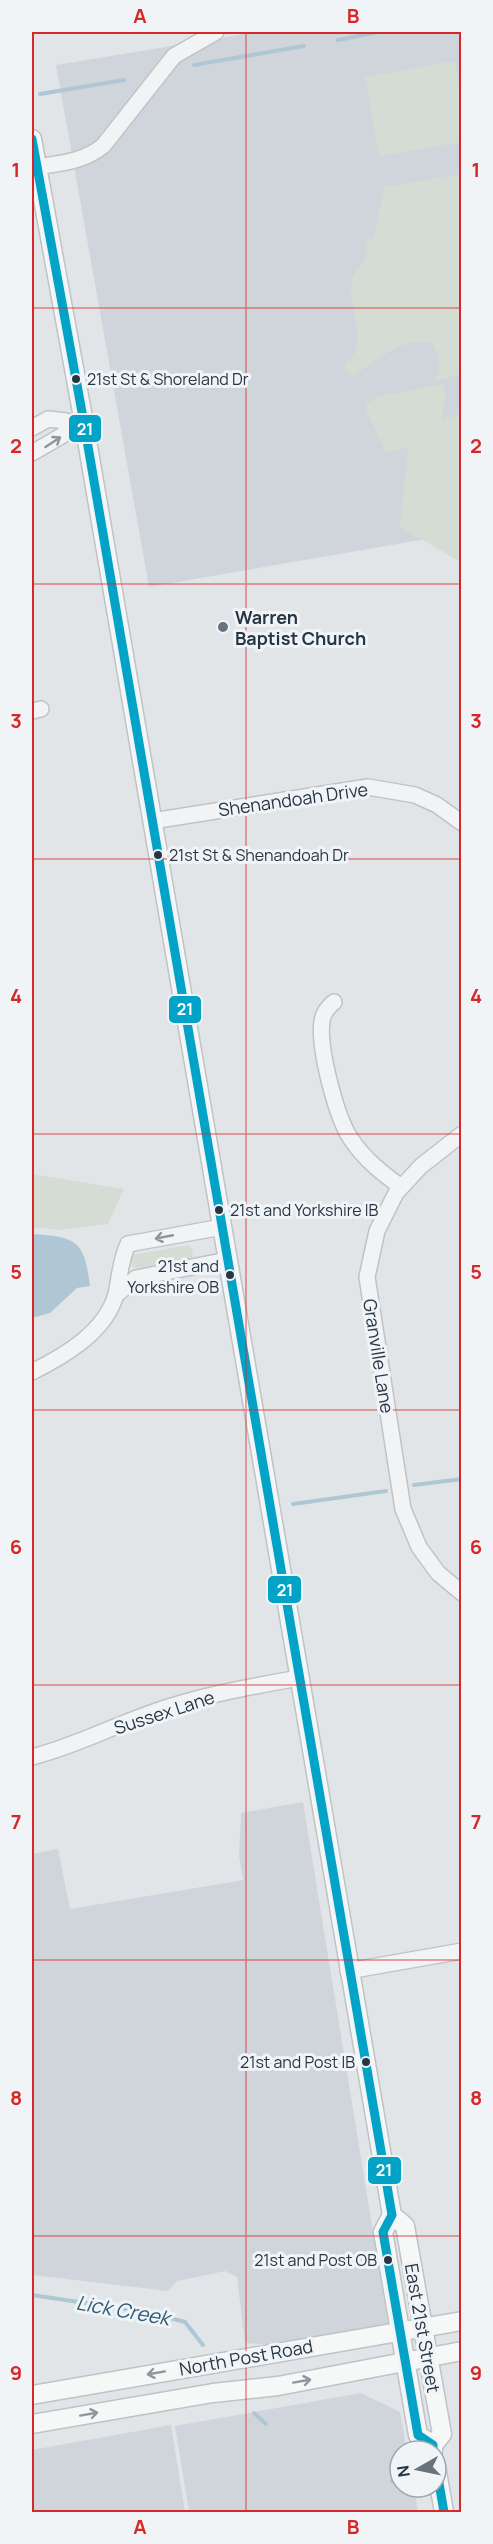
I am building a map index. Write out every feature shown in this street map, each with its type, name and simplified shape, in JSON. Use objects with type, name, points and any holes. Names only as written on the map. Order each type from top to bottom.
[{"type":"main road","name":"East 21st Street","points":[[32,139],[77,424],[152,821],[348,1971],[392,2215],[383,2232],[417,2435],[422,2439]]},
{"type":"main road","name":"East 21st Street","points":[[392,2215],[405,2226],[442,2434],[439,2439]]},
{"type":"main road","name":"North Post Road","points":[[32,2395],[462,2321]]},
{"type":"main road","name":"North Post Road","points":[[32,2424],[213,2393],[278,2386],[462,2351]]},
{"type":"main road","points":[[266,2354],[278,2386]]},
{"type":"street","points":[[37,167],[77,161],[94,153],[103,146],[174,56],[216,32]]},
{"type":"street","points":[[32,428],[48,419],[77,424]]},
{"type":"street","points":[[32,453],[77,424]]},
{"type":"street","name":"Shenandoah Drive","points":[[152,821],[368,787],[415,795],[442,808],[462,823]]},
{"type":"street","points":[[334,1002],[323,1015],[321,1029],[331,1088],[340,1118],[362,1154],[401,1187]]},
{"type":"street","name":"Granville Lane","points":[[462,1134],[421,1166],[401,1187],[386,1209],[372,1244],[367,1271],[368,1294],[403,1509],[419,1547],[438,1573],[462,1593]]},
{"type":"street","points":[[32,1372],[91,1334],[104,1318],[116,1295],[121,1258],[128,1244],[222,1227]]},
{"type":"street","points":[[116,1295],[136,1278],[227,1260]]},
{"type":"street","name":"Sussex Lane","points":[[32,1757],[72,1745],[148,1714],[194,1699],[299,1678]]},
{"type":"street","points":[[348,1971],[462,1951]]},
{"type":"shaded area","points":[[256,32],[461,32],[461,533],[149,587],[56,65]]},
{"type":"shaded area","points":[[455,61],[461,97],[461,142],[379,156],[365,77]]},
{"type":"shaded area","points":[[461,174],[461,374],[433,382],[438,372],[438,358],[432,343],[421,342],[400,346],[354,375],[346,371],[345,364],[352,357],[357,338],[352,282],[365,256],[366,240],[374,238],[384,187]]},
{"type":"shaded area","points":[[443,384],[446,396],[441,421],[461,413],[461,562],[400,527],[408,447],[386,453],[366,409],[367,403],[380,396]]},
{"type":"shaded area","points":[[32,1174],[124,1189],[108,1224],[59,1230],[32,1227]]},
{"type":"shaded area","points":[[189,1245],[193,1253],[191,1259],[136,1268],[131,1265],[132,1255]]},
{"type":"shaded area","points":[[303,1802],[388,2324],[275,2345],[245,2343],[237,2277],[225,2271],[177,2281],[168,2291],[32,2275],[32,1854],[58,1849],[70,1909],[243,1880],[239,1855],[241,1813]]},
{"type":"shaded area","points":[[361,2393],[400,2412],[405,2439],[388,2439],[388,2499],[416,2499],[418,2512],[189,2512],[175,2426]]},
{"type":"shaded area","points":[[171,2425],[185,2512],[32,2512],[32,2450]]},
{"type":"water","points":[[32,1234],[60,1237],[76,1244],[85,1259],[90,1286],[77,1288],[50,1313],[32,1318]]},
{"type":"waterway","points":[[338,40],[378,32]]},
{"type":"waterway","points":[[194,65],[304,46]]},
{"type":"waterway","points":[[40,94],[124,80]]},
{"type":"waterway","points":[[414,1485],[462,1479]]},
{"type":"waterway","points":[[293,1504],[386,1491]]},
{"type":"waterway","name":"Lick Creek","points":[[32,2295],[152,2313],[185,2322],[203,2345]]},
{"type":"waterway","name":"Lick Creek","points":[[254,2413],[266,2424]]},
{"type":"transit line","name":"21","points":[[32,139],[84,423],[392,2215],[383,2232],[418,2435],[424,2439]]},
{"type":"transit line","name":"21","points":[[442,2499],[444,2512]]},
{"type":"place","name":"21st St & Shoreland Dr","points":[[76,379]]},
{"type":"place","name":"Warren Baptist Church","points":[[223,627]]},
{"type":"place","name":"21st St & Shenandoah Dr","points":[[158,855]]},
{"type":"place","name":"21st and Yorkshire IB","points":[[219,1210]]},
{"type":"place","name":"21st and Yorkshire OB","points":[[230,1275]]},
{"type":"place","name":"21st and Post IB","points":[[366,2062]]},
{"type":"place","name":"21st and Post OB","points":[[388,2260]]}]
